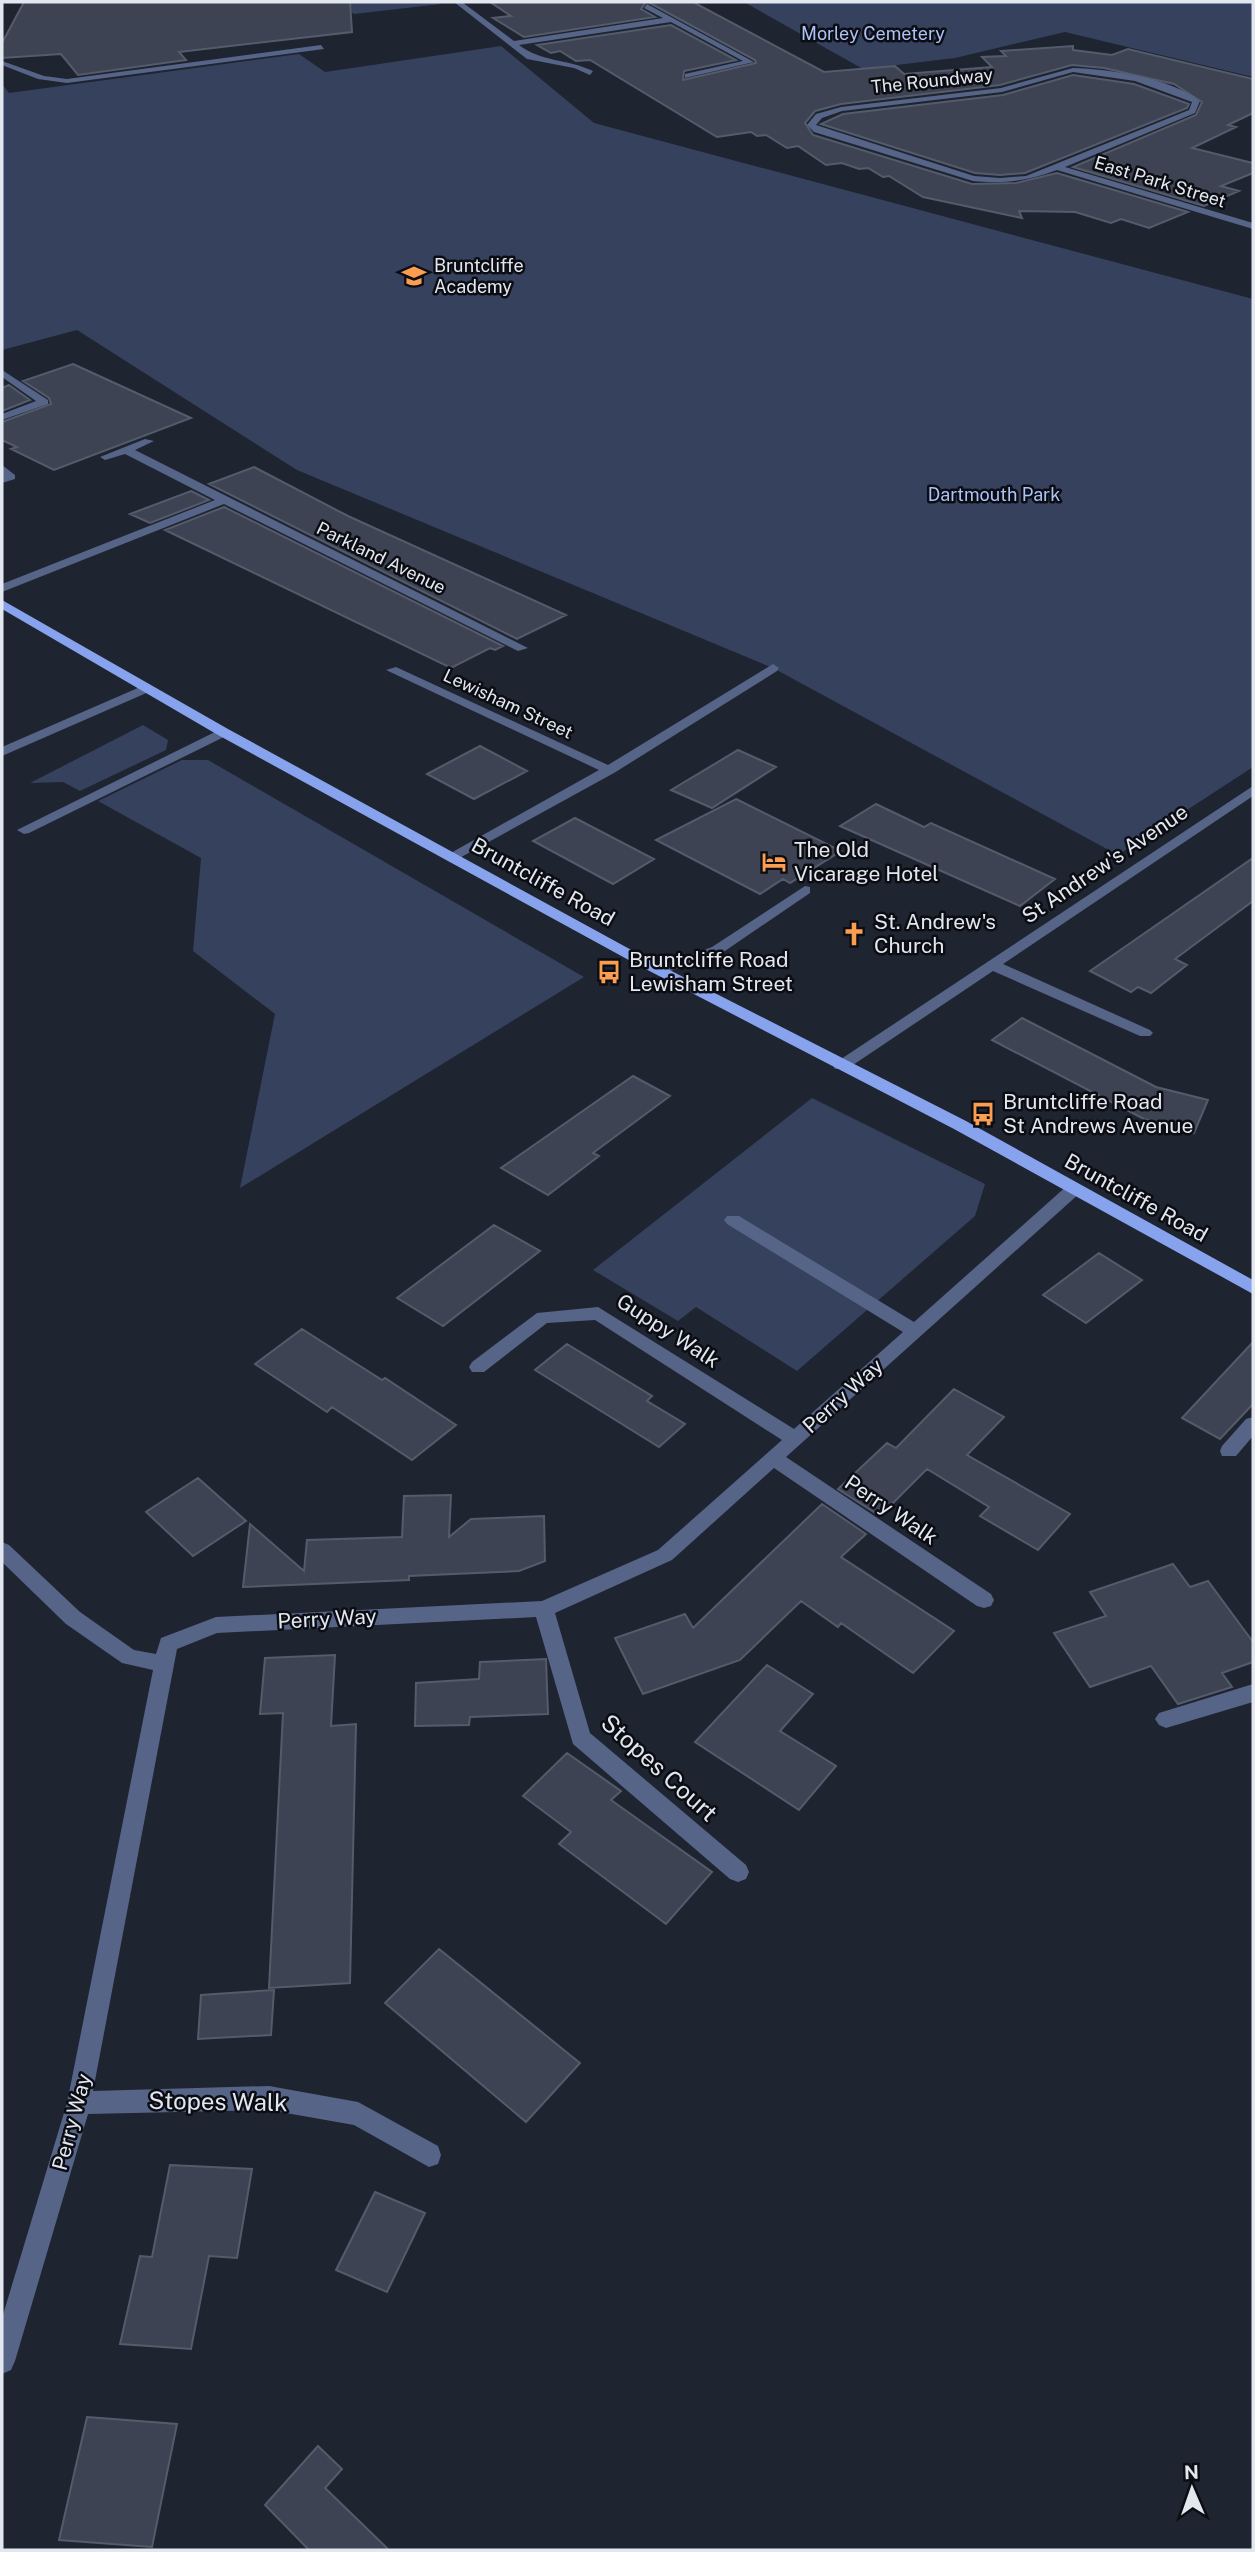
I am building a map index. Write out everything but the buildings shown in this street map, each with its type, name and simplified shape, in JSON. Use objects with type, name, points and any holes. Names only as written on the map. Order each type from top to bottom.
[{"type":"main road","name":"Bruntcliffe Road","points":[[2,604],[223,732],[659,970],[960,1125],[1253,1288]]},
{"type":"street","points":[[458,2],[530,57],[576,66],[590,73]]},
{"type":"street","points":[[647,6],[750,62],[688,76]]},
{"type":"street","points":[[512,44],[650,21],[672,20]]},
{"type":"street","points":[[2,63],[25,69],[35,78],[47,82],[67,81],[321,47]]},
{"type":"street","name":"The Roundway","points":[[1073,70],[1104,72],[1183,94],[1196,101],[1192,111],[1057,167],[1027,178],[985,180],[817,130],[811,125],[819,116],[851,107],[1002,90],[1073,70]]},
{"type":"street","name":"East Park Street","points":[[1057,167],[1253,226]]},
{"type":"street","points":[[2,373],[44,402],[2,417]]},
{"type":"street","points":[[105,457],[149,441]]},
{"type":"street","name":"Parkland Avenue","points":[[126,450],[522,648]]},
{"type":"street","points":[[2,468],[11,477],[2,480]]},
{"type":"street","points":[[2,588],[224,500]]},
{"type":"street","points":[[454,858],[609,770],[773,667]]},
{"type":"street","name":"Lewisham Street","points":[[392,670],[609,770]]},
{"type":"street","points":[[2,752],[147,688]]},
{"type":"street","points":[[23,830],[223,732]]},
{"type":"street","name":"St Andrew's Avenue","points":[[841,1066],[1253,790]]},
{"type":"street","points":[[659,970],[717,950],[804,890]]},
{"type":"street","points":[[994,966],[1145,1033]]},
{"type":"street","name":"Perry Way","points":[[2,2361],[79,2103],[168,1644],[216,1625],[544,1609],[665,1555],[1075,1188]]},
{"type":"street","points":[[733,1220],[915,1331]]},
{"type":"street","name":"Guppy Walk","points":[[478,1367],[543,1317],[598,1313],[795,1439]]},
{"type":"street","points":[[1229,1451],[1253,1424]]},
{"type":"street","name":"Perry Walk","points":[[773,1458],[984,1600]]},
{"type":"street","points":[[2,1550],[73,1618],[129,1657],[164,1664]]},
{"type":"street","name":"Stopes Court","points":[[544,1609],[581,1738],[738,1872]]},
{"type":"street","points":[[1166,1719],[1253,1693]]},
{"type":"street","name":"Stopes Walk","points":[[79,2103],[269,2098],[358,2114],[429,2155]]},
{"type":"green space","points":[[339,2],[438,2],[441,4],[354,14]]},
{"type":"green space","name":"Morley Cemetery","points":[[744,2],[1253,2],[1253,77],[1065,32],[955,58],[863,69]]},
{"type":"green space","name":"Dartmouth Park","points":[[501,46],[594,123],[1253,299],[1253,767],[1118,855],[773,668],[297,470],[77,330],[2,350],[2,84],[9,93],[299,54],[325,72]]},
{"type":"green space","points":[[143,725],[168,740],[166,750],[80,791],[63,782],[30,783]]},
{"type":"green space","points":[[182,760],[208,760],[584,977],[240,1188],[275,1014],[193,951],[201,858],[98,801]]},
{"type":"green space","points":[[812,1098],[985,1184],[975,1216],[797,1371],[696,1307],[678,1321],[593,1270]]},
{"type":"place","name":"Bruntcliffe Academy","points":[[414,276]]},
{"type":"place","name":"The Old Vicarage Hotel","points":[[774,862]]},
{"type":"place","name":"St. Andrew's Church","points":[[854,934]]},
{"type":"place","name":"Bruntcliffe Road Lewisham Street","points":[[609,972]]},
{"type":"place","name":"Bruntcliffe Road St Andrews Avenue","points":[[983,1114]]}]
